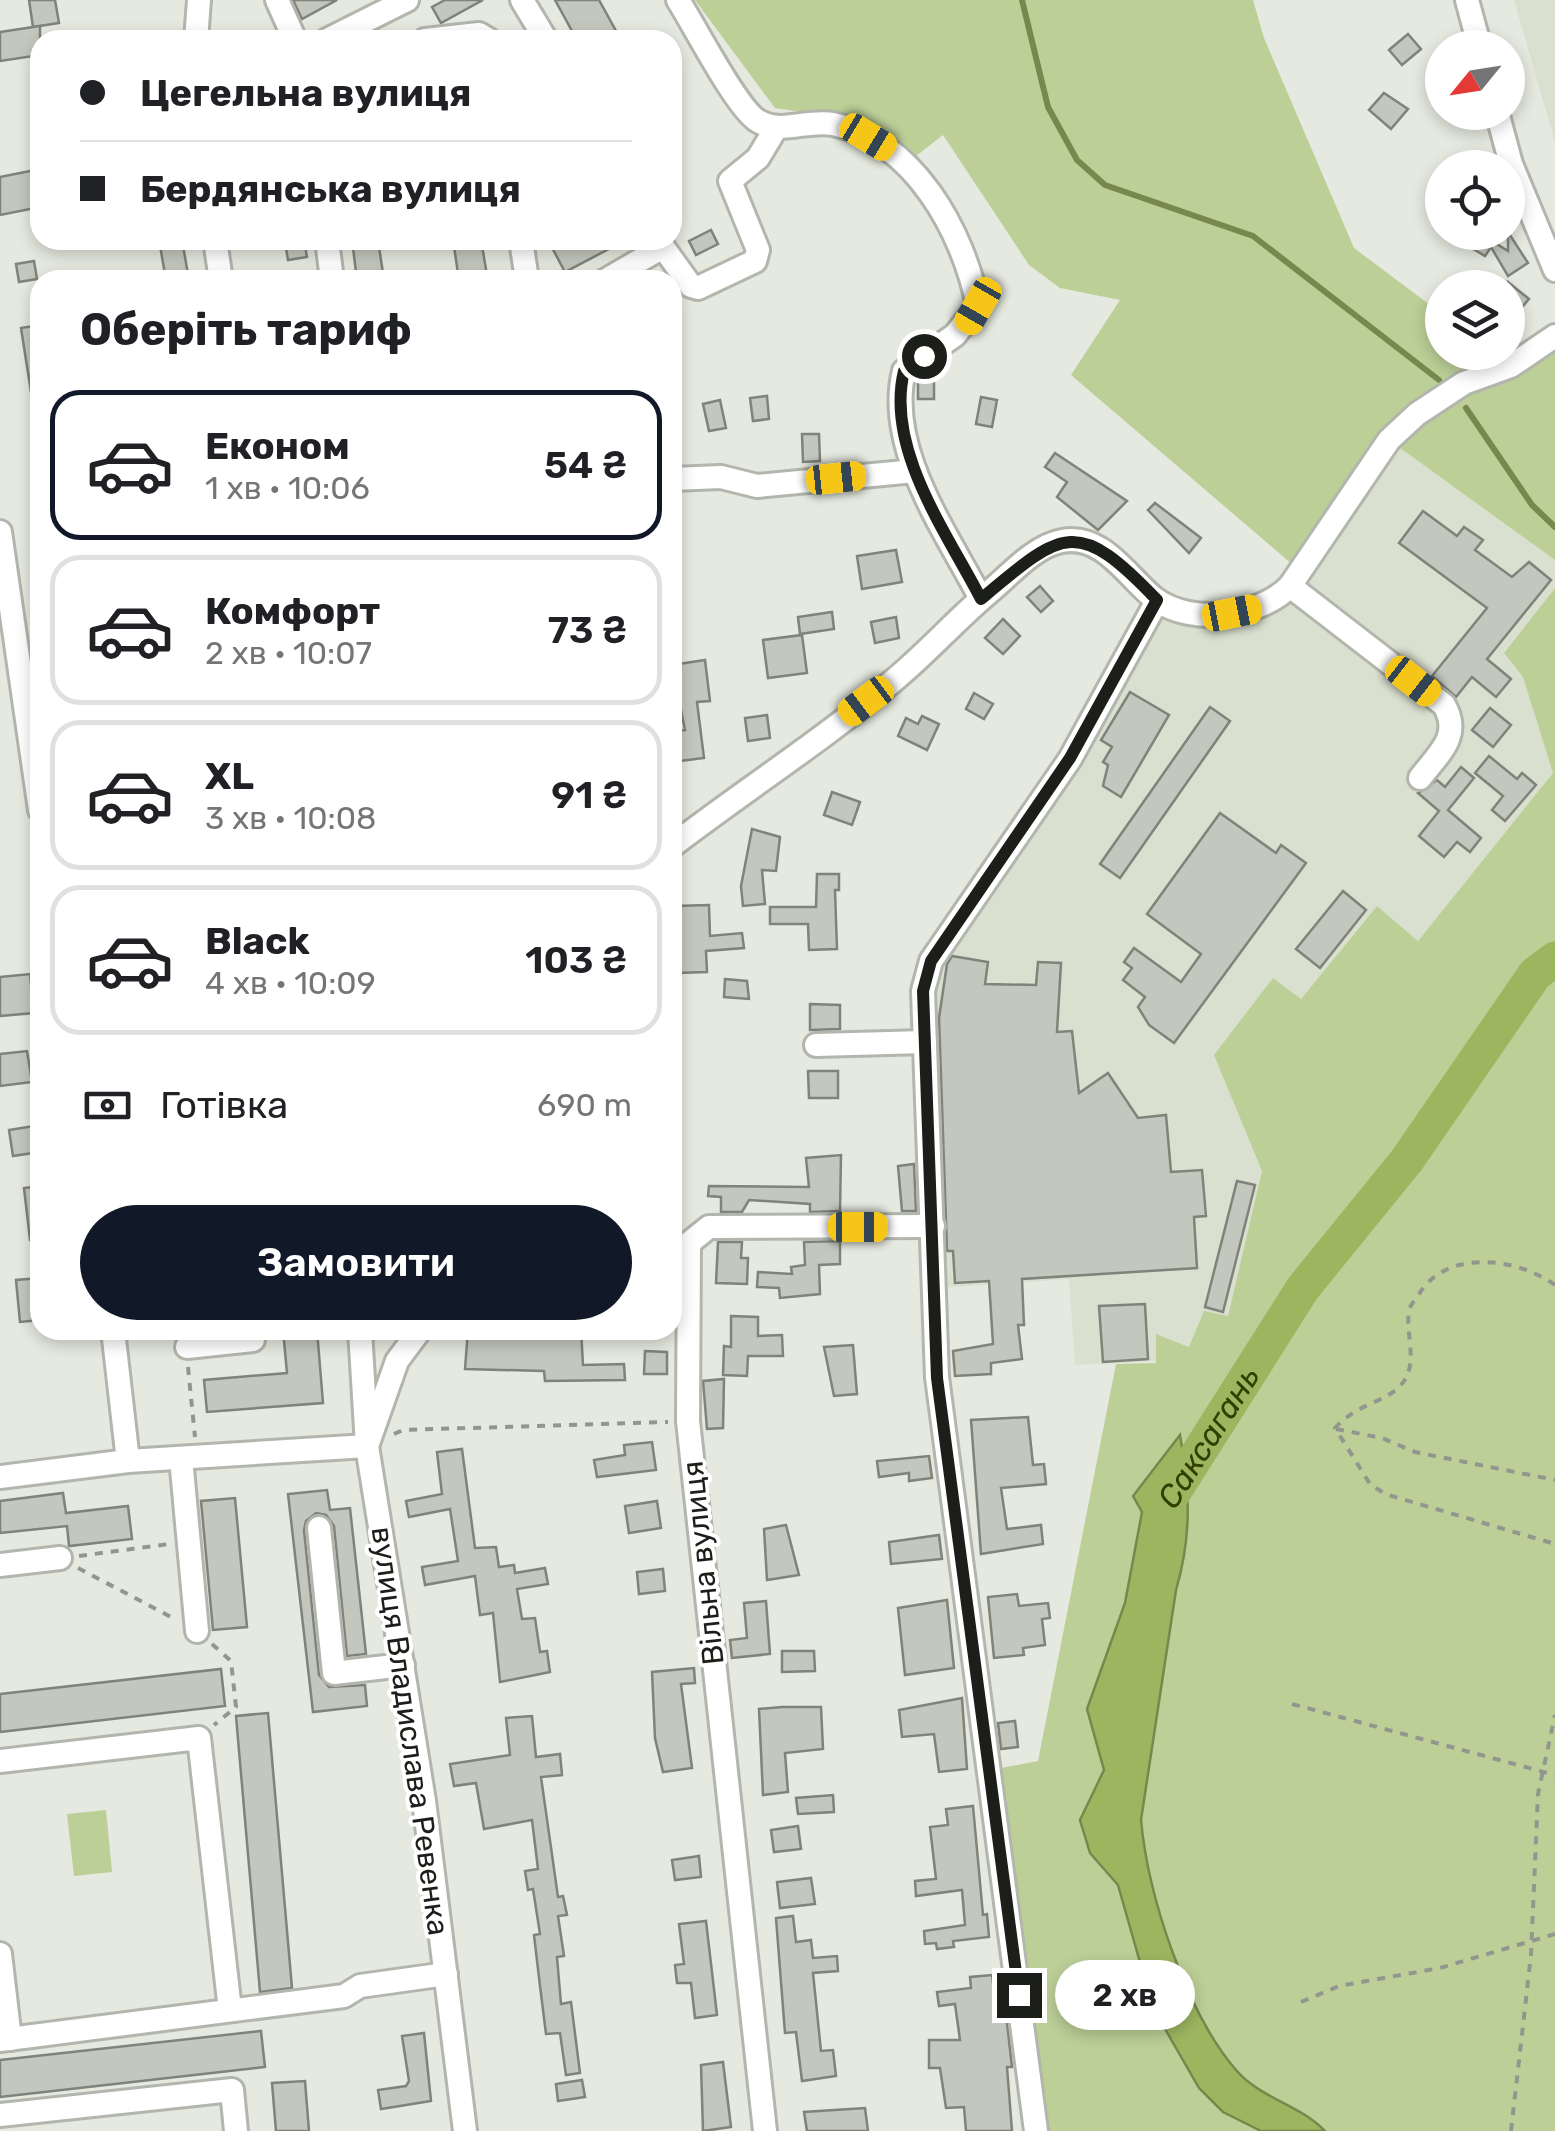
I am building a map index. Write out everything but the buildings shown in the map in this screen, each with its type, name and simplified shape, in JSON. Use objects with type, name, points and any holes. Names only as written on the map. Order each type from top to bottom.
[{"type":"street","points":[[277,0],[290,30]]},
{"type":"street","points":[[346,30],[407,0]]},
{"type":"street","points":[[522,0],[540,30]]},
{"type":"street","points":[[678,0],[746,111],[776,128],[836,124],[889,150],[928,189],[974,287],[978,306],[967,324],[904,371],[898,396],[915,471],[981,599]]},
{"type":"street","points":[[1466,0],[1475,30]]},
{"type":"street","points":[[191,5],[195,30]]},
{"type":"street","points":[[682,274],[691,286],[698,288],[755,261],[758,250],[730,182],[758,158],[776,128]]},
{"type":"street","points":[[1502,130],[1511,164],[1555,270]]},
{"type":"street","points":[[621,270],[651,250]]},
{"type":"street","points":[[682,839],[893,682],[1040,550],[1070,540],[1104,552],[1157,600],[1184,611],[1232,613],[1268,604],[1290,586],[1389,440],[1417,414],[1464,383],[1511,366],[1555,336]]},
{"type":"street","points":[[682,479],[721,477],[756,486],[915,471]]},
{"type":"street","points":[[0,532],[30,740]]},
{"type":"street","points":[[1290,586],[1444,705],[1452,719],[1452,738],[1420,778]]},
{"type":"street","points":[[1036,2131],[937,1378],[923,991],[931,961],[1070,758],[1157,600]]},
{"type":"street","points":[[816,1045],[925,1042]]},
{"type":"street","name":"Вільна вулиця","points":[[765,2131],[688,1421],[689,1242],[697,1232],[709,1227],[933,1226]]},
{"type":"street","points":[[114,1340],[128,1461]]},
{"type":"street","points":[[187,1347],[254,1340]]},
{"type":"street","name":"вулиця Владислава Ревенка","points":[[361,1340],[366,1446],[403,1664],[465,2131]]},
{"type":"street","points":[[0,1477],[128,1461],[366,1446],[397,1361],[413,1340]]},
{"type":"street","points":[[189,1457],[189,1542],[197,1631]]},
{"type":"street","points":[[319,1528],[334,1673],[403,1664]]},
{"type":"street","points":[[0,1565],[60,1558]]},
{"type":"street","points":[[0,1761],[199,1738],[230,2010]]},
{"type":"street","points":[[0,1954],[5,2039],[344,1996],[360,1986],[446,1974]]},
{"type":"street","points":[[11,2120],[232,2090],[236,2131]]},
{"type":"path","points":[[1336,1428],[1351,1411],[1400,1386],[1409,1368],[1409,1309],[1448,1269],[1503,1262],[1532,1269],[1555,1285]]},
{"type":"path","points":[[187,1347],[189,1457]]},
{"type":"path","points":[[366,1446],[403,1430],[688,1421]]},
{"type":"path","points":[[1336,1428],[1382,1438],[1415,1452],[1555,1480]]},
{"type":"path","points":[[1336,1428],[1370,1484],[1385,1494],[1555,1544]]},
{"type":"path","points":[[60,1558],[189,1542]]},
{"type":"path","points":[[60,1558],[197,1631],[231,1660],[236,1708],[199,1738]]},
{"type":"path","points":[[1292,1704],[1555,1776]]},
{"type":"path","points":[[1511,2131],[1531,1942],[1542,1774],[1555,1716]]},
{"type":"path","points":[[1301,2002],[1339,1986],[1440,1968],[1555,1934]]},
{"type":"shaded area","points":[[695,0],[1253,0],[1264,38],[1354,248],[1425,301],[1425,370],[1525,370],[1525,356],[1555,336],[1555,560],[1389,440],[1300,571],[1071,375],[1120,300],[1060,288],[1029,265],[943,135],[912,159],[846,119],[775,108]]},
{"type":"shaded area","points":[[1514,0],[1555,0],[1555,142],[1525,30]]},
{"type":"shaded area","points":[[1389,440],[1555,560],[1555,588],[1504,653],[1523,676],[1553,773],[1418,941],[1377,906],[1300,1000],[1251,1139],[1262,1171],[1228,1317],[1190,1347],[1157,1335],[1157,1361],[1075,1365],[1069,1279],[940,1288],[928,1022],[936,966],[1159,619],[1245,621],[1268,604]]},
{"type":"shaded area","points":[[1555,588],[1555,2131],[1036,2131],[990,1770],[1038,1761],[1116,1364],[1156,1363],[1156,1334],[1189,1347],[1204,1311],[1228,1316],[1262,1171],[1214,1055],[1273,978],[1301,999],[1377,906],[1418,941],[1553,773],[1523,677],[1504,653]]},
{"type":"shaded area","points":[[1180,1435],[1186,1474],[1187,1531],[1141,1820],[1145,1850],[1172,1952],[1218,2046],[1246,2080],[1325,2131],[1261,2131],[1223,2112],[1199,2088],[1153,2008],[1118,1885],[1090,1853],[1080,1820],[1104,1770],[1087,1709],[1125,1603],[1142,1512],[1133,1496]]},
{"type":"shaded area","points":[[106,1810],[112,1872],[74,1876],[67,1814]]},
{"type":"waterway","points":[[1022,0],[1048,107],[1077,160],[1105,185],[1253,236],[1439,380]]},
{"type":"waterway","points":[[1466,408],[1532,505],[1555,527]]},
{"type":"waterway","name":"Саксагань","points":[[1163,1509],[1303,1288],[1407,1160],[1535,974],[1555,959]]},
{"type":"route","points":[[924,356],[904,371],[898,396],[915,471],[981,599],[1040,550],[1070,540],[1104,552],[1157,600],[1070,758],[931,961],[923,991],[937,1378],[1019,1995]]}]
